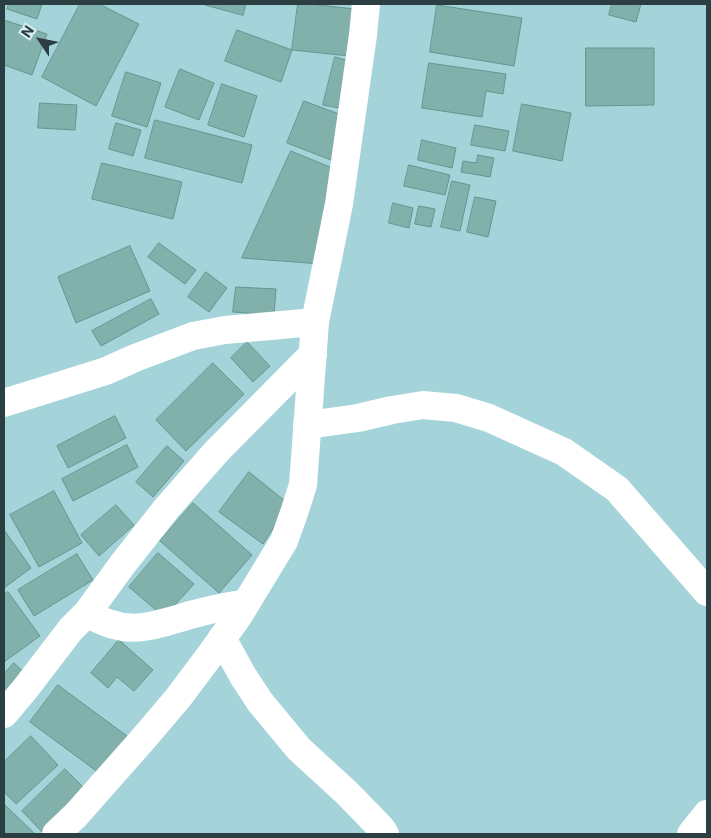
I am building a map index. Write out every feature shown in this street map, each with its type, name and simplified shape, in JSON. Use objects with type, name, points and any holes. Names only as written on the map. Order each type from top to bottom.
[{"type":"street","points":[[56,834],[178,698],[246,603],[284,541],[303,485],[315,322],[339,204],[366,4]]},
{"type":"street","points":[[4,403],[106,371],[193,336],[225,330],[315,322]]},
{"type":"street","points":[[4,714],[71,630],[87,613],[166,509],[216,452],[313,354]]},
{"type":"street","points":[[307,426],[423,405],[456,408],[489,418],[564,452],[617,489],[707,592]]},
{"type":"street","points":[[87,613],[108,624],[125,628],[139,628],[158,625],[216,608],[246,603]]},
{"type":"street","points":[[222,638],[247,683],[282,729],[299,749],[347,793],[385,834]]},
{"type":"street","points":[[691,834],[707,814]]},
{"type":"building","points":[[9,4],[42,4],[37,19],[7,9]]},
{"type":"building","points":[[80,4],[99,4],[139,24],[96,106],[42,77]]},
{"type":"building","points":[[202,4],[246,4],[243,15]]},
{"type":"building","points":[[298,4],[364,10],[359,57],[292,50]]},
{"type":"building","points":[[612,4],[641,4],[636,22],[609,15]]},
{"type":"building","points":[[437,5],[522,18],[514,66],[430,52]]},
{"type":"building","points":[[4,20],[47,34],[32,75],[4,65]]},
{"type":"building","points":[[237,30],[292,50],[281,82],[225,61]]},
{"type":"building","points":[[586,48],[654,48],[654,105],[586,106]]},
{"type":"building","points":[[335,57],[350,61],[339,108],[323,105]]},
{"type":"building","points":[[429,63],[506,74],[503,94],[486,91],[482,117],[422,108]]},
{"type":"building","points":[[180,69],[214,83],[199,120],[165,107]]},
{"type":"building","points":[[126,72],[161,83],[147,127],[112,116]]},
{"type":"building","points":[[222,84],[257,96],[244,137],[208,125]]},
{"type":"building","points":[[304,101],[347,117],[331,160],[287,143]]},
{"type":"building","points":[[40,103],[77,105],[75,130],[38,128]]},
{"type":"building","points":[[522,104],[571,113],[562,161],[513,151]]},
{"type":"building","points":[[155,120],[252,145],[242,183],[145,158]]},
{"type":"building","points":[[116,123],[141,130],[133,156],[109,149]]},
{"type":"building","points":[[475,125],[509,131],[505,151],[471,145]]},
{"type":"building","points":[[422,140],[456,148],[452,168],[418,160]]},
{"type":"building","points":[[291,151],[337,170],[321,264],[242,258]]},
{"type":"building","points":[[478,155],[494,158],[490,177],[461,172],[463,161],[476,163]]},
{"type":"building","points":[[102,163],[182,182],[173,219],[92,199]]},
{"type":"building","points":[[409,165],[450,175],[445,195],[404,186]]},
{"type":"building","points":[[452,181],[470,185],[460,231],[441,227]]},
{"type":"building","points":[[475,197],[496,201],[488,237],[467,232]]},
{"type":"building","points":[[393,203],[413,208],[409,228],[389,223]]},
{"type":"building","points":[[419,206],[435,209],[431,227],[415,224]]},
{"type":"building","points":[[159,243],[196,270],[185,284],[148,257]]},
{"type":"building","points":[[130,246],[150,291],[76,323],[58,277]]},
{"type":"building","points":[[206,272],[227,288],[209,312],[188,297]]},
{"type":"building","points":[[236,287],[276,289],[274,315],[233,312]]},
{"type":"building","points":[[151,299],[159,314],[101,346],[92,331]]},
{"type":"building","points":[[247,342],[270,366],[253,382],[231,358]]},
{"type":"building","points":[[213,363],[244,394],[186,451],[156,420]]},
{"type":"building","points":[[115,416],[126,438],[68,468],[57,446]]},
{"type":"building","points":[[127,445],[138,467],[73,501],[62,479]]},
{"type":"building","points":[[167,446],[184,461],[153,497],[136,482]]},
{"type":"building","points":[[249,472],[289,504],[263,544],[219,512]]},
{"type":"building","points":[[54,491],[82,543],[39,567],[10,515]]},
{"type":"building","points":[[193,503],[252,555],[219,593],[160,541]]},
{"type":"building","points":[[116,505],[134,525],[99,556],[81,535]]},
{"type":"building","points":[[4,530],[31,568],[4,588]]},
{"type":"building","points":[[158,553],[194,584],[164,617],[129,587]]},
{"type":"building","points":[[77,554],[93,580],[34,616],[18,590]]},
{"type":"building","points":[[8,592],[40,636],[4,662],[4,595]]},
{"type":"building","points":[[119,640],[153,670],[134,691],[117,677],[108,688],[91,673]]},
{"type":"building","points":[[14,663],[27,675],[4,701],[4,674]]},
{"type":"building","points":[[58,685],[127,736],[99,773],[30,722]]},
{"type":"building","points":[[31,736],[58,765],[16,804],[4,792],[4,762]]},
{"type":"building","points":[[65,769],[89,793],[44,834],[22,811]]},
{"type":"building","points":[[4,804],[35,834],[4,834]]}]
